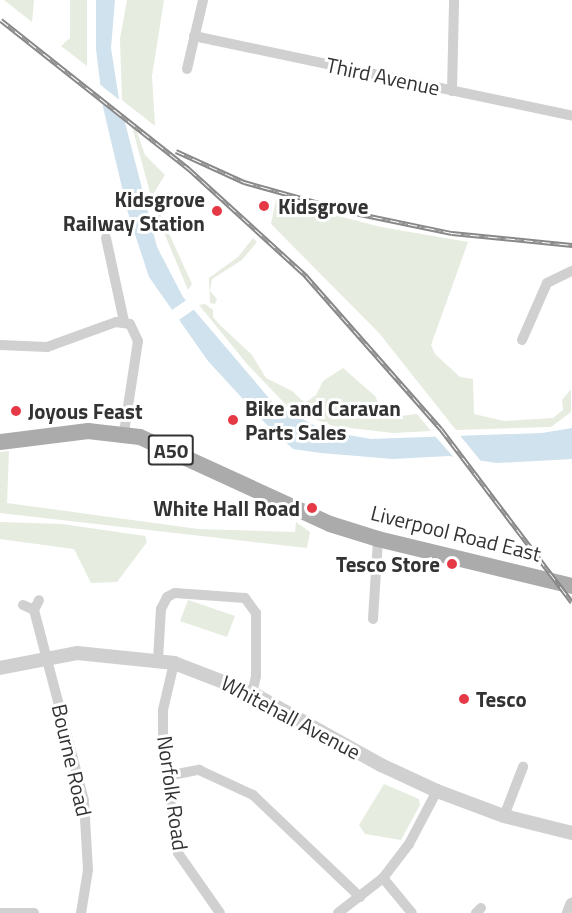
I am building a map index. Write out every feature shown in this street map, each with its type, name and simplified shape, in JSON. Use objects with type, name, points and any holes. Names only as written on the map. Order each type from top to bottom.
[{"type":"main road","name":"A50","points":[[0,442],[87,431],[124,433]]},
{"type":"main road","name":"Liverpool Road East","points":[[124,433],[159,444],[330,524],[378,539],[572,586]]},
{"type":"street","points":[[187,69],[203,0]]},
{"type":"street","points":[[452,91],[454,0]]},
{"type":"street","name":"Third Avenue","points":[[194,36],[572,116]]},
{"type":"street","points":[[106,238],[124,321],[136,332],[138,341],[124,433]]},
{"type":"street","points":[[522,340],[547,284],[572,271]]},
{"type":"street","points":[[0,345],[59,345],[124,321]]},
{"type":"street","points":[[373,619],[378,539]]},
{"type":"street","points":[[158,659],[161,609],[167,597],[175,593],[245,598],[256,613],[252,693]]},
{"type":"street","name":"Bourne Road","points":[[32,605],[84,801],[88,870],[81,913]]},
{"type":"street","name":"Whitehall Avenue","points":[[0,668],[46,657],[78,653],[158,659],[174,663],[252,693],[381,765],[437,791],[504,816],[572,833]]},
{"type":"street","name":"Norfolk Road","points":[[174,663],[163,710],[167,776],[178,853],[220,913]]},
{"type":"street","points":[[504,816],[523,767]]},
{"type":"street","points":[[167,776],[199,770],[253,795],[360,897]]},
{"type":"street","points":[[338,913],[383,878],[409,844],[437,791]]},
{"type":"street","points":[[383,878],[412,913]]},
{"type":"street","points":[[569,913],[572,905]]},
{"type":"street","points":[[0,908],[0,913],[34,913]]},
{"type":"shaded area","points":[[4,0],[34,0],[32,22]]},
{"type":"shaded area","points":[[70,0],[87,0],[87,66],[61,46],[70,38]]},
{"type":"shaded area","points":[[127,0],[164,0],[152,76],[155,126],[122,100],[120,39]]},
{"type":"shaded area","points":[[126,121],[136,129],[145,155],[165,175],[152,196],[192,284],[188,290],[155,211],[133,130]]},
{"type":"shaded area","points":[[276,200],[381,227],[468,242],[431,345],[435,354],[460,377],[473,379],[474,414],[504,421],[553,418],[563,410],[562,400],[571,389],[571,412],[551,427],[456,430],[379,333],[271,224]]},
{"type":"shaded area","points":[[253,238],[257,242],[242,260],[212,279],[210,291],[217,299],[215,304],[210,303],[209,278],[238,257]]},
{"type":"shaded area","points":[[205,304],[213,310],[213,317],[221,326],[252,355],[266,378],[292,391],[305,403],[316,395],[323,381],[343,368],[375,396],[385,418],[417,414],[431,431],[393,433],[333,426],[291,410],[247,364],[199,305]]},
{"type":"shaded area","points":[[9,451],[7,503],[198,529],[295,532],[296,522],[310,532],[307,548],[0,513],[0,452]]},
{"type":"shaded area","points":[[0,522],[62,524],[145,536],[147,542],[117,582],[91,583],[74,549],[0,539]]},
{"type":"shaded area","points":[[188,600],[235,616],[227,637],[180,621]]},
{"type":"shaded area","points":[[384,784],[419,799],[420,805],[401,840],[365,834],[359,825]]},
{"type":"water","points":[[96,0],[115,0],[111,48],[119,99],[157,247],[183,297],[274,404],[325,431],[371,439],[542,433],[572,428],[572,459],[497,463],[449,456],[393,459],[321,453],[293,449],[266,424],[208,361],[149,277],[128,213],[103,107],[96,49]]},
{"type":"pier","points":[[98,83],[122,102],[127,122],[100,102]]},
{"type":"pier","points":[[188,299],[196,308],[176,322],[169,312]]},
{"type":"pier","points":[[458,433],[484,465],[456,460],[434,435]]},
{"type":"railway","points":[[1,20],[189,169],[306,276],[441,429],[572,602]]},
{"type":"railway","points":[[176,151],[244,182],[355,213],[452,233],[572,245]]},
{"type":"place","name":"Kidsgrove","points":[[264,206]]},
{"type":"place","name":"Kidsgrove Railway Station","points":[[217,211]]},
{"type":"place","name":"Joyous Feast","points":[[16,411]]},
{"type":"place","name":"Bike and Caravan Parts Sales","points":[[233,420]]},
{"type":"place","name":"White Hall Road","points":[[312,508]]},
{"type":"place","name":"Tesco Store","points":[[452,564]]},
{"type":"place","name":"Tesco","points":[[464,699]]}]
